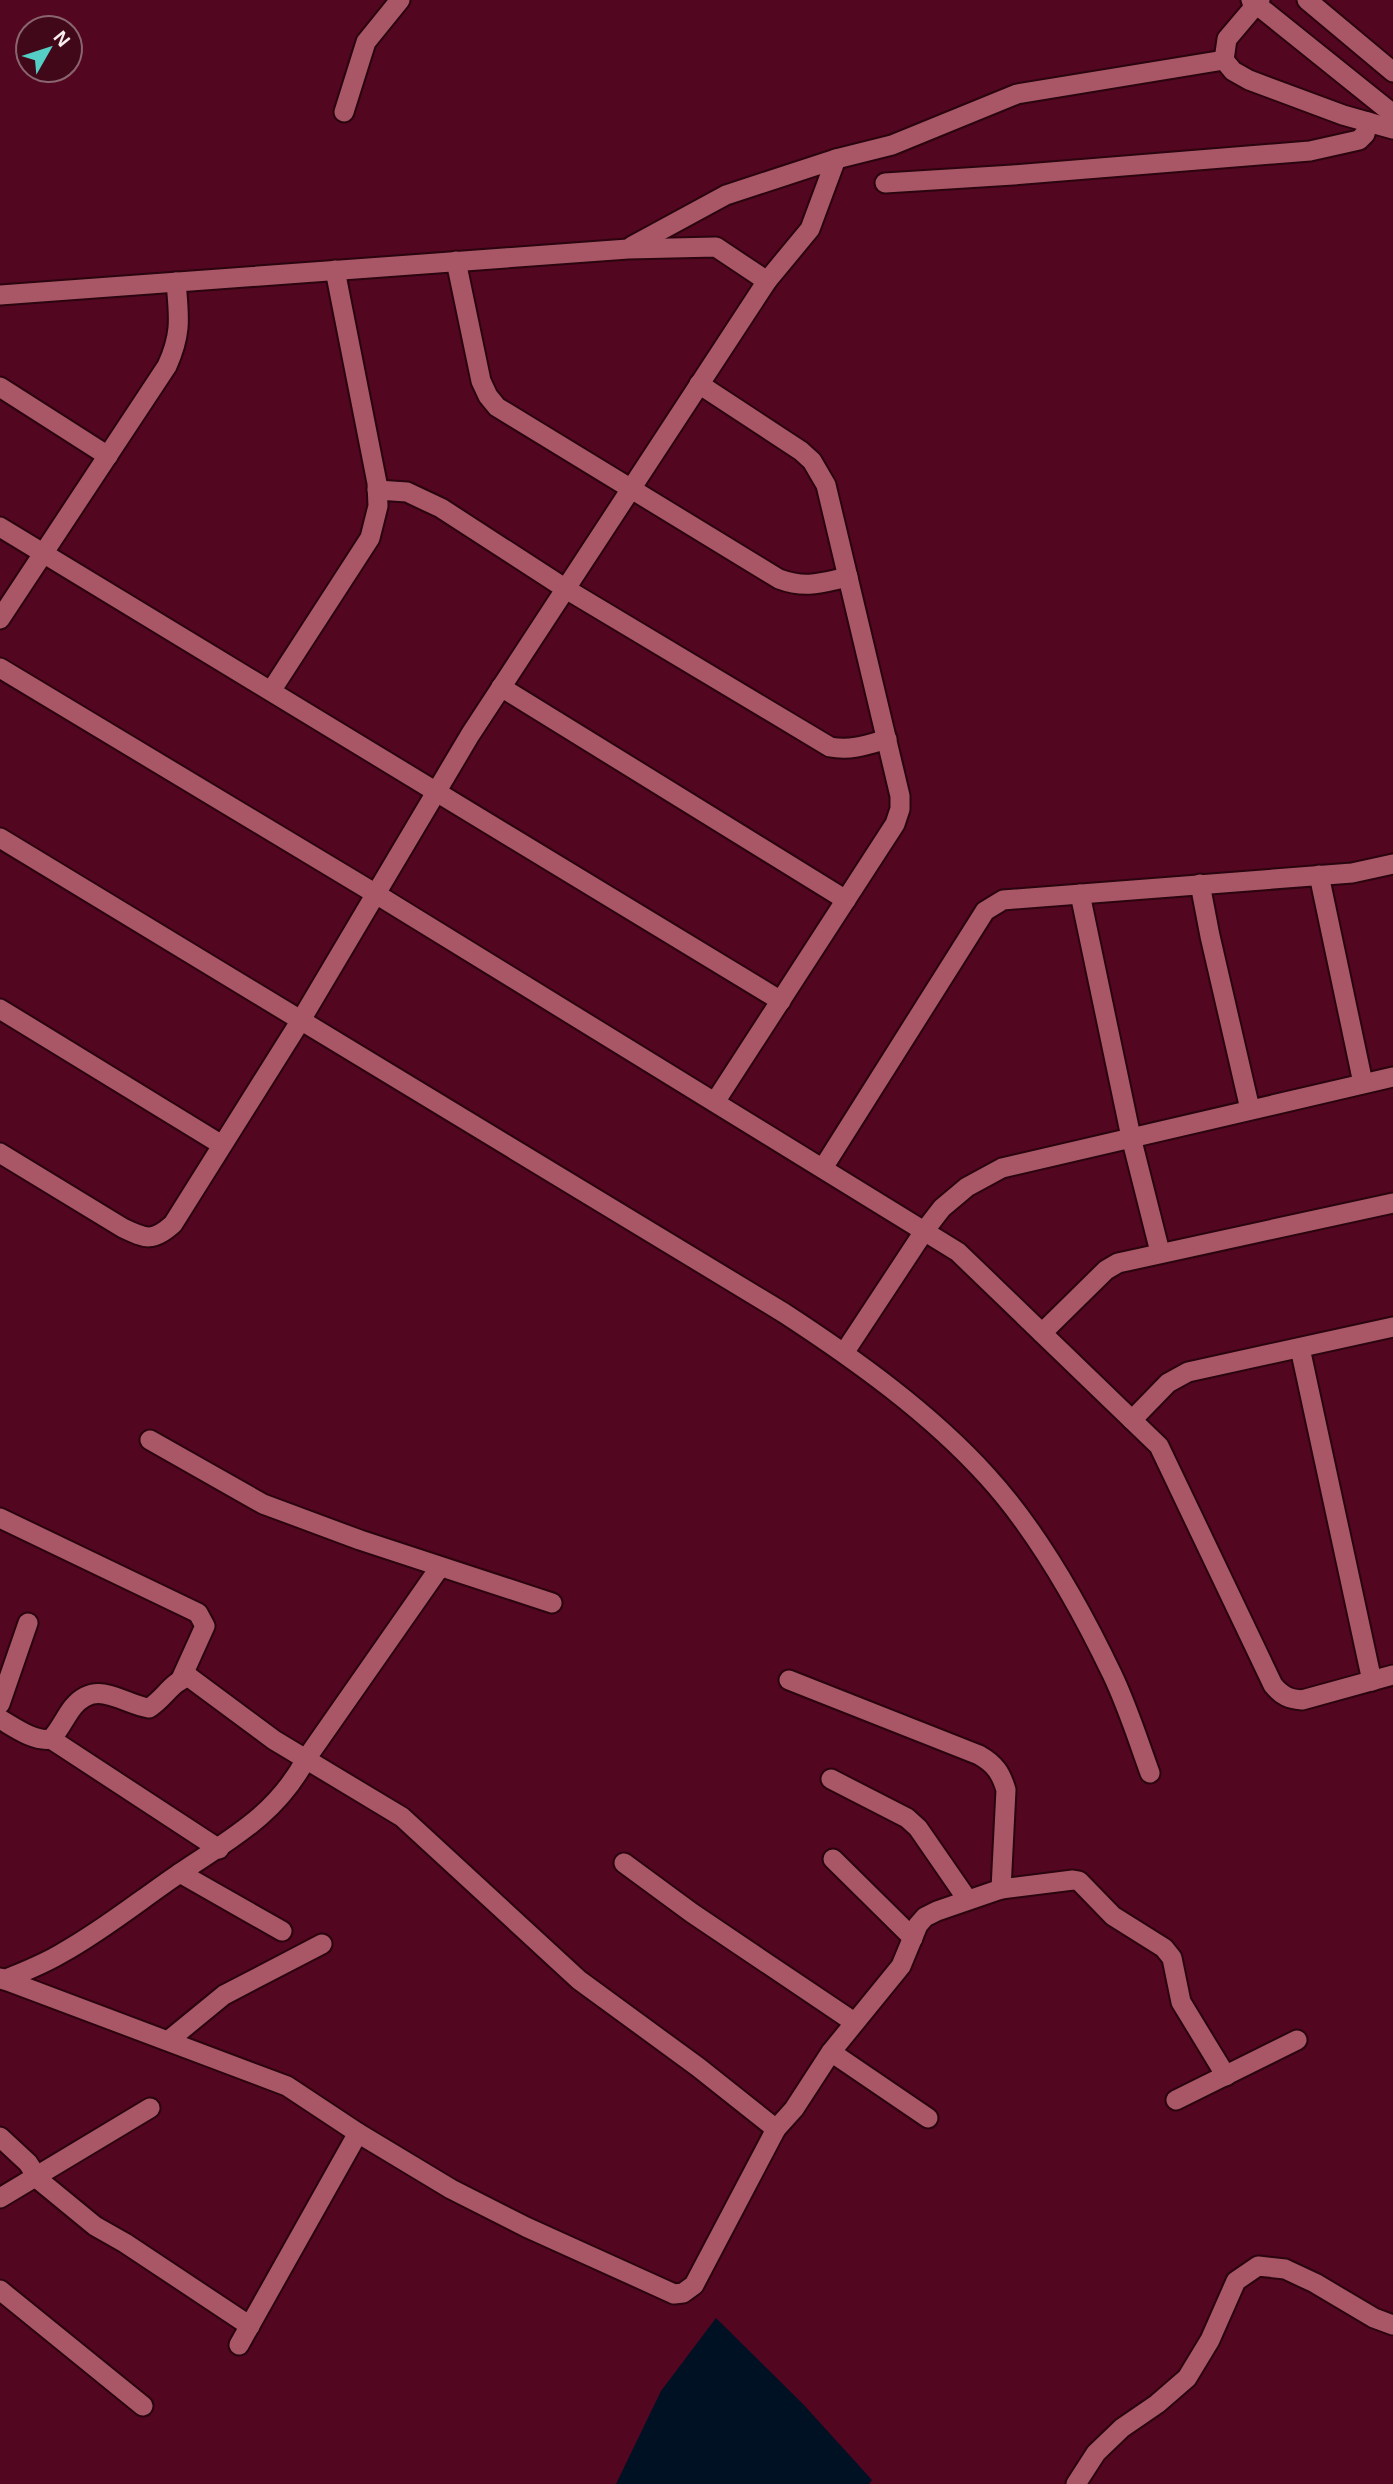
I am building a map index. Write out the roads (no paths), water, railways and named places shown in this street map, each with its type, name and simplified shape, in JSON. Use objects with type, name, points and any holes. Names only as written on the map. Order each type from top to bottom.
[{"type":"street","points":[[344,112],[366,42],[400,0]]},
{"type":"street","points":[[1307,0],[1393,72]]},
{"type":"street","points":[[1393,114],[1256,1],[1227,39],[1224,60],[1233,71],[1250,80],[1393,129]]},
{"type":"street","points":[[628,248],[726,195],[836,159],[892,145],[1017,94],[1224,60]]},
{"type":"street","points":[[885,183],[1310,151],[1359,140],[1365,134],[1367,122]]},
{"type":"street","points":[[0,1153],[142,1237],[155,1238],[173,1224],[501,687],[767,281],[810,229],[836,159]]},
{"type":"street","points":[[0,295],[628,248],[716,247],[767,281]]},
{"type":"street","points":[[456,261],[481,381],[497,407],[779,579],[798,586],[811,586],[848,577]]},
{"type":"street","points":[[271,691],[370,538],[378,506],[335,270]]},
{"type":"street","points":[[0,619],[167,366],[176,348],[180,327],[176,282]]},
{"type":"street","points":[[699,384],[801,451],[812,461],[826,485],[900,796],[900,809],[895,824],[715,1102]]},
{"type":"street","points":[[0,387],[108,456]]},
{"type":"street","points":[[377,490],[408,492],[441,508],[566,589],[830,747],[851,749],[887,739]]},
{"type":"street","points":[[0,527],[780,1001]]},
{"type":"street","points":[[0,668],[376,894],[957,1252],[1159,1446],[1273,1685],[1280,1694],[1289,1699],[1302,1700],[1393,1675]]},
{"type":"street","points":[[501,687],[846,900]]},
{"type":"street","points":[[0,838],[784,1313],[880,1379],[987,1476],[1037,1539],[1113,1676],[1150,1773]]},
{"type":"street","points":[[824,1168],[985,911],[1003,900],[1352,873],[1393,864]]},
{"type":"street","points":[[1319,875],[1363,1083]]},
{"type":"street","points":[[1200,884],[1250,1109]]},
{"type":"street","points":[[1080,894],[1131,1137],[1160,1252]]},
{"type":"street","points":[[0,1009],[222,1145]]},
{"type":"street","points":[[844,1353],[925,1230],[942,1209],[967,1187],[1002,1168],[1393,1077]]},
{"type":"street","points":[[1042,1333],[1106,1270],[1118,1262],[1393,1203]]},
{"type":"street","points":[[1132,1420],[1168,1383],[1188,1372],[1393,1328]]},
{"type":"street","points":[[1300,1348],[1372,1681]]},
{"type":"street","points":[[150,1440],[263,1503],[360,1540],[552,1603]]},
{"type":"street","points":[[0,1518],[198,1614],[205,1626],[181,1679],[164,1698],[149,1708],[104,1692],[88,1695],[74,1706],[51,1739]]},
{"type":"street","points":[[2,1979],[61,1954],[105,1927],[180,1872],[219,1849],[267,1810],[293,1783],[306,1759],[440,1567]]},
{"type":"street","points":[[0,1704],[28,1623]]},
{"type":"street","points":[[181,1679],[189,1677],[201,1684],[274,1740],[402,1817],[579,1980],[776,2129]]},
{"type":"street","points":[[789,1680],[991,1762],[1002,1774],[1006,1790],[1001,1889]]},
{"type":"street","points":[[0,1718],[27,1733],[45,1740],[51,1739],[219,1849]]},
{"type":"street","points":[[831,1779],[907,1818],[918,1828],[967,1899]]},
{"type":"street","points":[[833,1859],[913,1938]]},
{"type":"street","points":[[624,1863],[692,1913],[855,2022]]},
{"type":"street","points":[[180,1872],[282,1931]]},
{"type":"street","points":[[2,1979],[287,2086],[358,2133],[463,2195],[526,2227],[674,2294],[683,2293],[694,2285],[776,2129],[794,2109],[831,2052],[901,1966],[918,1925],[925,1917],[967,1899],[1001,1889],[1079,1881],[1113,1916],[1164,1948],[1172,1958],[1181,2002],[1226,2076]]},
{"type":"street","points":[[169,2040],[224,1995],[323,1944]]},
{"type":"street","points":[[1176,2100],[1297,2040]]},
{"type":"street","points":[[831,2052],[928,2118]]},
{"type":"street","points":[[0,2197],[150,2108]]},
{"type":"street","points":[[239,2345],[358,2133]]},
{"type":"street","points":[[0,2137],[20,2154],[61,2200],[94,2226],[158,2264],[250,2326]]},
{"type":"street","points":[[1076,2484],[1104,2444],[1187,2378],[1210,2340],[1236,2281],[1258,2266],[1285,2269],[1315,2283],[1374,2318],[1393,2325]]},
{"type":"street","points":[[0,2290],[143,2406]]},
{"type":"water","points":[[716,2318],[803,2404],[872,2480],[869,2484],[616,2484],[661,2391]]}]
